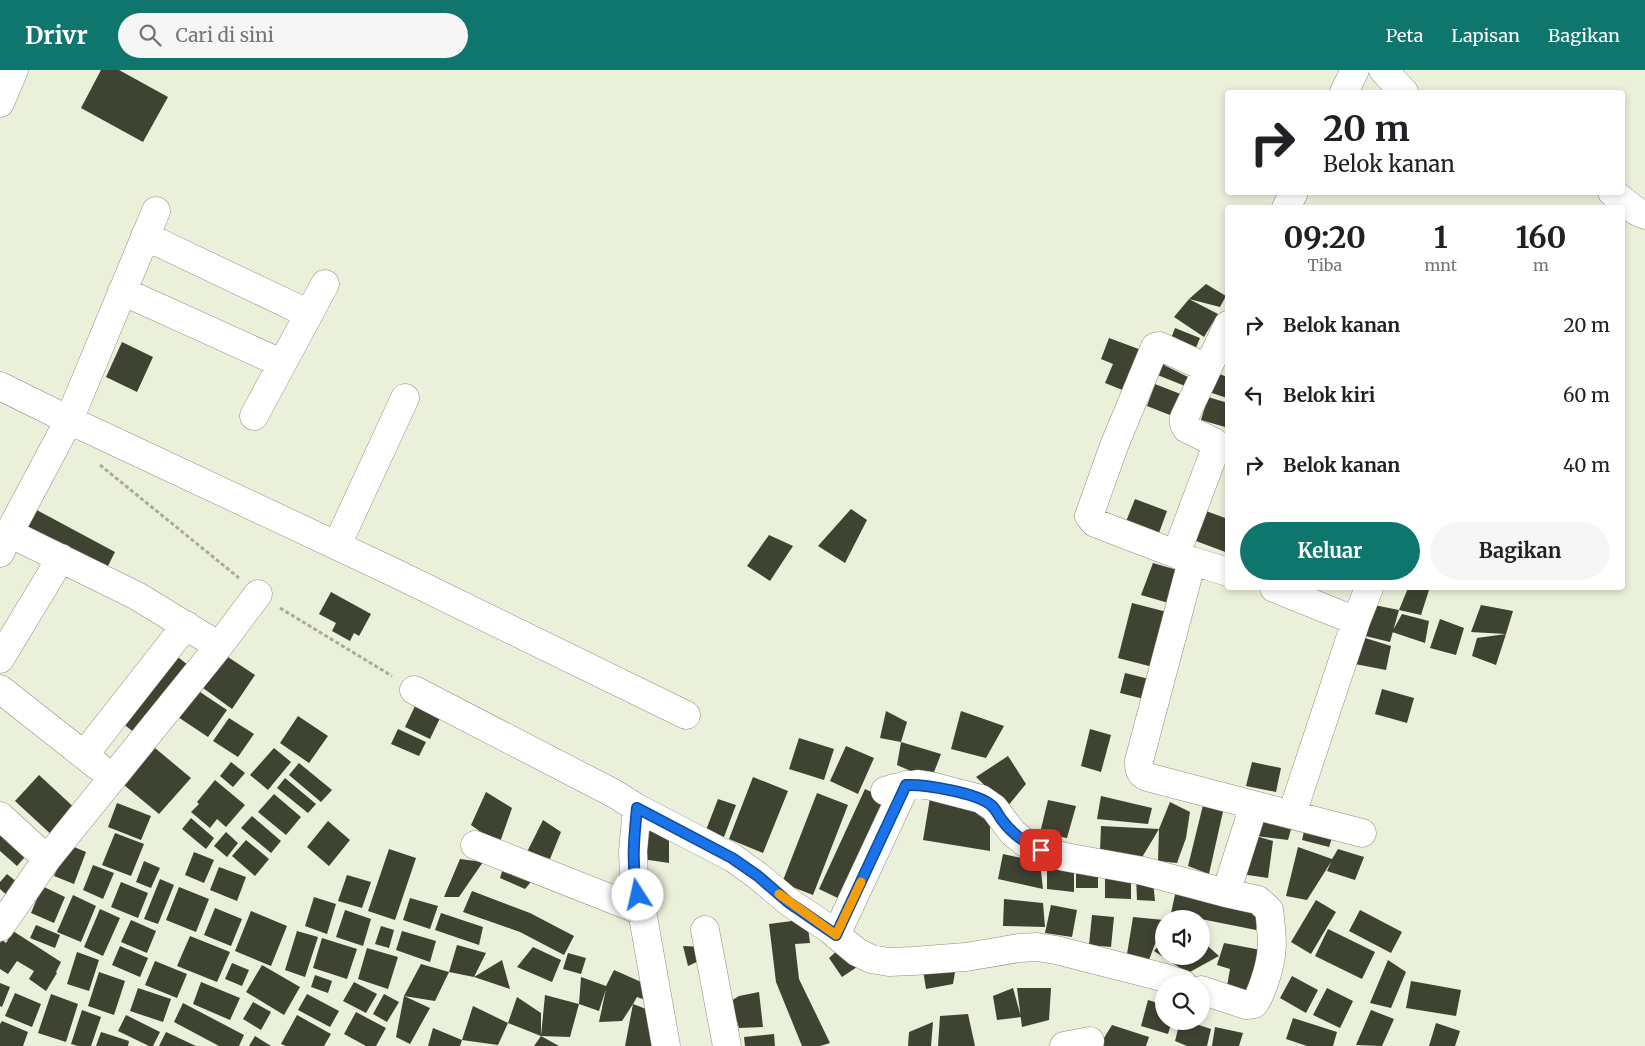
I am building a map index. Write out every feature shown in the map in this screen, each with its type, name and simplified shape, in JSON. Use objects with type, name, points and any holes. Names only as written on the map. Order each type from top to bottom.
[{"type":"street","points":[[0,103],[14,70]]},
{"type":"street","points":[[1345,90],[1355,70]]},
{"type":"street","points":[[1382,70],[1402,90]]},
{"type":"street","points":[[1616,195],[1636,211],[1645,215]]},
{"type":"street","points":[[156,211],[68,420],[5,543],[61,558],[137,596],[219,646]]},
{"type":"street","points":[[145,236],[309,314]]},
{"type":"street","points":[[254,416],[324,284]]},
{"type":"street","points":[[122,292],[281,364]]},
{"type":"street","points":[[1225,331],[1184,418],[1184,424],[1187,429],[1217,445],[1184,557],[1139,768],[1144,776],[1147,777],[1362,833]]},
{"type":"street","points":[[1207,368],[1159,346],[1155,347],[1114,446],[1089,516],[1095,523],[1225,571]]},
{"type":"street","points":[[0,386],[68,420],[337,545],[686,715]]},
{"type":"street","points":[[337,545],[405,398]]},
{"type":"street","points":[[0,659],[61,558]]},
{"type":"street","points":[[1279,590],[1356,622]]},
{"type":"street","points":[[1292,814],[1368,590]]},
{"type":"street","points":[[0,927],[47,858],[219,646],[258,594]]},
{"type":"street","points":[[84,755],[186,625]]},
{"type":"street","points":[[0,688],[113,778]]},
{"type":"street","points":[[414,690],[615,794],[637,808],[732,858],[758,876],[788,902],[857,952],[871,959],[889,962],[966,957],[1019,948],[1037,947],[1056,950],[1155,975]]},
{"type":"street","points":[[836,935],[896,788],[918,784],[931,786],[981,799],[994,808],[1013,833],[1027,844],[1041,850],[1065,858],[1143,871],[1258,900],[1269,910],[1273,948],[1269,968],[1260,993],[1254,1004],[1246,1005],[1210,993]]},
{"type":"street","points":[[1226,893],[1254,805]]},
{"type":"street","points":[[637,808],[633,852],[634,880],[642,911],[666,1046]]},
{"type":"street","points":[[0,816],[47,858]]},
{"type":"street","points":[[475,845],[642,911]]},
{"type":"street","points":[[705,930],[727,1046]]},
{"type":"street","points":[[1064,1046],[1090,1041]]},
{"type":"path","points":[[99,464],[258,594],[414,690]]},
{"type":"building","points":[[101,70],[119,70],[168,97],[143,142],[81,108]]},
{"type":"building","points":[[1206,284],[1225,295],[1220,307],[1189,299]]},
{"type":"building","points":[[1189,299],[1218,314],[1204,337],[1174,317]]},
{"type":"building","points":[[1175,328],[1200,338],[1193,355],[1168,346]]},
{"type":"building","points":[[1109,338],[1144,351],[1125,391],[1105,383],[1113,364],[1101,359]]},
{"type":"building","points":[[122,342],[153,357],[137,392],[106,377]]},
{"type":"building","points":[[1160,363],[1192,379],[1190,388],[1155,374]]},
{"type":"building","points":[[1216,373],[1225,376],[1225,397],[1209,392]]},
{"type":"building","points":[[1155,384],[1183,395],[1175,417],[1147,406]]},
{"type":"building","points":[[1208,397],[1225,402],[1225,427],[1201,420]]},
{"type":"building","points":[[1135,499],[1167,511],[1156,541],[1123,529]]},
{"type":"building","points":[[33,508],[115,552],[104,574],[20,533]]},
{"type":"building","points":[[851,509],[867,520],[845,563],[818,546]]},
{"type":"building","points":[[1206,511],[1225,518],[1225,552],[1196,541]]},
{"type":"building","points":[[769,535],[793,546],[770,581],[747,566]]},
{"type":"building","points":[[1153,563],[1184,572],[1172,604],[1141,595]]},
{"type":"building","points":[[1407,590],[1429,590],[1421,615],[1399,610]]},
{"type":"building","points":[[331,592],[371,614],[359,636],[354,633],[350,641],[332,631],[336,623],[319,614]]},
{"type":"building","points":[[1132,603],[1167,612],[1153,667],[1118,658]]},
{"type":"building","points":[[1369,604],[1399,610],[1390,642],[1357,634]]},
{"type":"building","points":[[1481,605],[1513,611],[1506,634],[1471,632]]},
{"type":"building","points":[[1402,614],[1429,621],[1425,643],[1392,632]]},
{"type":"building","points":[[1440,619],[1464,628],[1456,655],[1430,648]]},
{"type":"building","points":[[1506,634],[1496,665],[1472,656],[1477,638]]},
{"type":"building","points":[[1362,637],[1391,646],[1386,670],[1355,664]]},
{"type":"building","points":[[174,654],[193,669],[139,736],[122,723]]},
{"type":"building","points":[[225,655],[255,675],[232,709],[203,688]]},
{"type":"building","points":[[1125,673],[1153,680],[1148,700],[1120,693]]},
{"type":"building","points":[[194,688],[227,710],[208,737],[175,715]]},
{"type":"building","points":[[1382,689],[1414,698],[1407,723],[1375,714]]},
{"type":"building","points":[[416,704],[441,716],[430,739],[405,727]]},
{"type":"building","points":[[886,711],[907,722],[901,742],[880,738]]},
{"type":"building","points":[[961,711],[1004,726],[986,758],[951,749]]},
{"type":"building","points":[[298,716],[328,736],[309,763],[280,743]]},
{"type":"building","points":[[229,718],[254,734],[238,757],[213,741]]},
{"type":"building","points":[[398,729],[426,742],[419,756],[391,744]]},
{"type":"building","points":[[1090,729],[1111,735],[1101,772],[1081,766]]},
{"type":"building","points":[[799,738],[834,749],[824,780],[789,769]]},
{"type":"building","points":[[901,742],[941,754],[931,780],[897,765]]},
{"type":"building","points":[[846,746],[874,758],[858,794],[830,781]]},
{"type":"building","points":[[155,748],[191,778],[159,814],[124,785]]},
{"type":"building","points":[[274,748],[291,762],[268,790],[250,775]]},
{"type":"building","points":[[1008,756],[1026,784],[1007,807],[976,777]]},
{"type":"building","points":[[231,762],[245,773],[233,787],[220,776]]},
{"type":"building","points":[[1252,762],[1281,768],[1276,792],[1246,786]]},
{"type":"building","points":[[299,763],[332,790],[321,802],[289,775]]},
{"type":"building","points":[[39,775],[78,811],[54,837],[15,801]]},
{"type":"building","points":[[753,777],[788,791],[763,853],[729,839]]},
{"type":"building","points":[[285,778],[316,804],[308,813],[277,788]]},
{"type":"building","points":[[215,780],[245,805],[226,827],[217,819],[210,828],[191,812],[199,804],[197,802]]},
{"type":"building","points":[[865,789],[890,801],[844,901],[819,889]]},
{"type":"building","points":[[486,792],[512,808],[499,845],[471,825]]},
{"type":"building","points":[[817,793],[848,805],[813,895],[782,883]]},
{"type":"building","points":[[274,794],[301,817],[286,835],[258,812]]},
{"type":"building","points":[[1101,796],[1152,808],[1148,824],[1097,819]]},
{"type":"building","points":[[930,798],[990,813],[990,851],[923,840]]},
{"type":"building","points":[[718,799],[736,805],[724,837],[706,830]]},
{"type":"building","points":[[1048,800],[1076,806],[1067,838],[1040,833]]},
{"type":"building","points":[[1204,801],[1224,807],[1209,874],[1188,866]]},
{"type":"building","points":[[1170,802],[1190,812],[1186,838],[1177,863],[1158,861],[1159,829]]},
{"type":"building","points":[[117,803],[151,816],[141,840],[108,827]]},
{"type":"building","points":[[1260,813],[1293,822],[1288,840],[1256,836]]},
{"type":"building","points":[[252,816],[281,841],[271,853],[241,828]]},
{"type":"building","points":[[191,818],[214,838],[206,849],[182,829]]},
{"type":"building","points":[[543,820],[561,832],[550,859],[527,852]]},
{"type":"building","points":[[328,821],[350,840],[329,866],[307,847]]},
{"type":"building","points":[[0,822],[31,850],[17,866],[0,851]]},
{"type":"building","points":[[1101,826],[1159,829],[1141,859],[1100,851]]},
{"type":"building","points":[[646,827],[669,835],[669,863],[642,859]]},
{"type":"building","points":[[1305,827],[1333,835],[1329,847],[1302,840]]},
{"type":"building","points":[[226,832],[238,843],[227,857],[214,846]]},
{"type":"building","points":[[115,833],[144,844],[131,876],[102,865]]},
{"type":"building","points":[[1256,836],[1273,841],[1268,878],[1241,874]]},
{"type":"building","points":[[246,840],[269,859],[255,876],[232,856]]},
{"type":"building","points":[[67,844],[86,852],[74,884],[54,876]]},
{"type":"building","points":[[1298,847],[1332,859],[1338,849],[1364,857],[1355,880],[1327,871],[1331,862],[1307,900],[1286,896]]},
{"type":"building","points":[[389,849],[416,858],[395,920],[368,911]]},
{"type":"building","points":[[194,852],[214,860],[204,883],[185,875]]},
{"type":"building","points":[[1003,854],[1040,862],[1043,889],[998,879]]},
{"type":"building","points":[[460,859],[483,862],[459,897],[444,897]]},
{"type":"building","points":[[144,861],[160,868],[151,888],[136,882]]},
{"type":"building","points":[[1047,864],[1074,865],[1074,892],[1047,889]]},
{"type":"building","points":[[93,865],[114,873],[103,899],[83,890]]},
{"type":"building","points":[[504,865],[535,877],[525,889],[500,878]]},
{"type":"building","points":[[219,867],[246,877],[237,901],[210,890]]},
{"type":"building","points":[[1076,870],[1098,870],[1098,888],[1076,888]]},
{"type":"building","points":[[1105,871],[1131,874],[1131,899],[1105,898]]},
{"type":"building","points":[[7,874],[23,887],[11,899],[0,889],[0,882]]},
{"type":"building","points":[[347,875],[371,882],[362,908],[338,901]]},
{"type":"building","points":[[1136,876],[1153,881],[1155,901],[1137,900]]},
{"type":"building","points":[[160,879],[174,885],[158,924],[144,919]]},
{"type":"building","points":[[121,882],[148,893],[138,918],[111,907]]},
{"type":"building","points":[[42,886],[65,897],[54,923],[31,913]]},
{"type":"building","points":[[179,887],[209,899],[196,932],[166,920]]},
{"type":"building","points":[[1176,890],[1261,908],[1256,930],[1210,921],[1210,910],[1172,910]]},
{"type":"building","points":[[472,891],[530,913],[574,936],[564,955],[520,932],[463,912]]},
{"type":"building","points":[[73,895],[96,906],[81,942],[57,932]]},
{"type":"building","points":[[314,897],[336,904],[327,934],[305,926]]},
{"type":"building","points":[[410,898],[438,906],[430,929],[403,920]]},
{"type":"building","points":[[1004,899],[1043,903],[1045,927],[1003,926]]},
{"type":"building","points":[[1316,900],[1336,912],[1311,954],[1291,942]]},
{"type":"building","points":[[1051,905],[1077,910],[1072,937],[1045,933]]},
{"type":"building","points":[[215,908],[242,919],[231,946],[204,935]]},
{"type":"building","points":[[100,909],[120,918],[103,956],[84,947]]},
{"type":"building","points":[[345,910],[371,919],[363,946],[336,937]]},
{"type":"building","points":[[1360,910],[1402,932],[1391,953],[1349,931]]},
{"type":"building","points":[[251,911],[287,926],[271,966],[235,951]]},
{"type":"building","points":[[441,913],[483,927],[479,945],[435,930]]},
{"type":"building","points":[[1092,915],[1114,917],[1111,947],[1089,945]]},
{"type":"building","points":[[1133,917],[1155,919],[1155,944],[1149,960],[1127,954]]},
{"type":"building","points":[[807,919],[810,943],[795,944],[799,979],[830,1043],[820,1046],[802,1046],[776,982],[769,924]]},
{"type":"building","points":[[131,920],[156,931],[147,953],[121,942]]},
{"type":"building","points":[[36,925],[60,935],[55,948],[30,938]]},
{"type":"building","points":[[381,926],[394,930],[389,948],[375,944]]},
{"type":"building","points":[[1328,929],[1375,952],[1362,979],[1315,956]]},
{"type":"building","points":[[13,931],[61,962],[57,973],[46,991],[29,979],[34,971],[17,961],[8,974],[0,969],[0,943],[2,940],[6,943]]},
{"type":"building","points":[[297,931],[318,937],[305,977],[285,970]]},
{"type":"building","points":[[402,931],[436,941],[430,962],[396,950]]},
{"type":"building","points":[[190,936],[230,952],[217,982],[177,966]]},
{"type":"building","points":[[322,938],[357,949],[347,979],[313,968]]},
{"type":"building","points":[[1224,943],[1261,950],[1251,993],[1227,986],[1230,969],[1217,965]]},
{"type":"building","points":[[457,945],[486,953],[474,977],[449,972]]},
{"type":"building","points":[[120,946],[148,958],[140,977],[112,965]]},
{"type":"building","points":[[683,946],[704,947],[703,959],[688,966]]},
{"type":"building","points":[[533,947],[561,960],[552,982],[517,967]]},
{"type":"building","points":[[367,948],[398,957],[388,989],[358,979]]},
{"type":"building","points":[[1210,948],[1219,956],[1210,961]]},
{"type":"building","points":[[839,949],[863,963],[842,977],[829,958]]},
{"type":"building","points":[[77,952],[99,960],[89,991],[67,984]]},
{"type":"building","points":[[568,953],[586,958],[581,974],[563,969]]},
{"type":"building","points":[[502,960],[510,989],[474,977]]},
{"type":"building","points":[[1388,960],[1406,972],[1391,1008],[1370,1003]]},
{"type":"building","points":[[155,961],[187,974],[177,998],[145,985]]},
{"type":"building","points":[[232,963],[249,970],[242,986],[225,979]]},
{"type":"building","points":[[421,964],[449,972],[435,1001],[404,996]]},
{"type":"building","points":[[262,965],[300,987],[284,1015],[246,992]]},
{"type":"building","points":[[1176,965],[1203,965],[1188,973]]},
{"type":"building","points":[[956,966],[953,984],[926,989],[923,970]]},
{"type":"building","points":[[614,970],[648,985],[648,1001],[637,997],[622,1021],[599,1022],[606,989],[599,1011],[579,1004],[581,977],[606,986]]},
{"type":"building","points":[[99,972],[125,981],[114,1015],[88,1006]]},
{"type":"building","points":[[315,975],[332,981],[328,993],[311,987]]},
{"type":"building","points":[[1292,976],[1318,990],[1306,1013],[1280,998]]},
{"type":"building","points":[[1411,981],[1461,990],[1456,1016],[1406,1008]]},
{"type":"building","points":[[201,982],[240,998],[230,1020],[193,1004]]},
{"type":"building","points":[[354,982],[377,994],[366,1013],[343,1001]]},
{"type":"building","points":[[0,983],[10,987],[2,1007],[0,1006]]},
{"type":"building","points":[[138,988],[171,999],[163,1022],[130,1011]]},
{"type":"building","points":[[1013,988],[1021,1017],[997,1020],[993,996]]},
{"type":"building","points":[[1017,988],[1051,988],[1049,1020],[1022,1027]]},
{"type":"building","points":[[1327,988],[1353,1001],[1340,1028],[1313,1015]]},
{"type":"building","points":[[759,992],[763,1027],[739,1028],[731,1001],[739,996]]},
{"type":"building","points":[[15,993],[41,1004],[32,1027],[5,1016]]},
{"type":"building","points":[[51,994],[78,1004],[66,1042],[38,1033]]},
{"type":"building","points":[[307,994],[339,1011],[330,1027],[298,1010]]},
{"type":"building","points":[[384,994],[399,1002],[387,1022],[373,1014]]},
{"type":"building","points":[[545,995],[579,1004],[570,1037],[541,1036]]},
{"type":"building","points":[[404,996],[430,1008],[410,1044],[396,1037]]},
{"type":"building","points":[[517,997],[541,1013],[541,1036],[508,1023]]},
{"type":"building","points":[[1148,1000],[1155,1002],[1155,1030],[1169,1030],[1168,1034],[1141,1026]]},
{"type":"building","points":[[253,1002],[271,1012],[261,1030],[243,1019]]},
{"type":"building","points":[[183,1003],[244,1035],[239,1046],[219,1046],[174,1022]]},
{"type":"building","points":[[633,1004],[654,1012],[657,1046],[625,1046]]},
{"type":"building","points":[[473,1006],[508,1023],[498,1045],[462,1040]]},
{"type":"building","points":[[82,1010],[101,1017],[91,1046],[71,1044]]},
{"type":"building","points":[[1371,1010],[1394,1019],[1382,1046],[1356,1045]]},
{"type":"building","points":[[356,1012],[386,1028],[376,1046],[366,1046],[344,1034]]},
{"type":"building","points":[[968,1014],[975,1046],[938,1046],[940,1016]]},
{"type":"building","points":[[126,1015],[160,1032],[153,1046],[149,1046],[118,1031]]},
{"type":"building","points":[[297,1015],[331,1034],[324,1046],[286,1046],[281,1044]]},
{"type":"building","points":[[1293,1018],[1337,1032],[1333,1046],[1307,1046],[1286,1039]]},
{"type":"building","points":[[2,1021],[28,1032],[23,1046],[0,1046],[0,1024]]},
{"type":"building","points":[[933,1022],[931,1046],[908,1046],[909,1032]]},
{"type":"building","points":[[1436,1023],[1460,1031],[1455,1046],[1429,1046]]},
{"type":"building","points":[[1112,1025],[1149,1037],[1146,1046],[1099,1046]]},
{"type":"building","points":[[1215,1027],[1243,1033],[1239,1046],[1212,1046]]},
{"type":"building","points":[[433,1028],[462,1040],[460,1046],[428,1046]]},
{"type":"building","points":[[1211,1029],[1207,1046],[1187,1046],[1175,1041],[1178,1030]]},
{"type":"building","points":[[101,1032],[129,1041],[128,1046],[96,1046]]},
{"type":"building","points":[[166,1032],[196,1046],[159,1046]]},
{"type":"building","points":[[774,1034],[775,1046],[745,1046],[744,1037]]},
{"type":"building","points":[[255,1036],[271,1046],[249,1046]]},
{"type":"building","points":[[541,1036],[559,1046],[534,1046]]},
{"type":"slow traffic","points":[[779,894],[836,935],[861,882]]},
{"type":"route","points":[[638,895],[634,880],[633,852],[637,808],[732,858],[758,876],[788,902],[836,935],[906,785],[931,786],[981,799],[994,808],[1013,833],[1027,844],[1041,850]]}]
